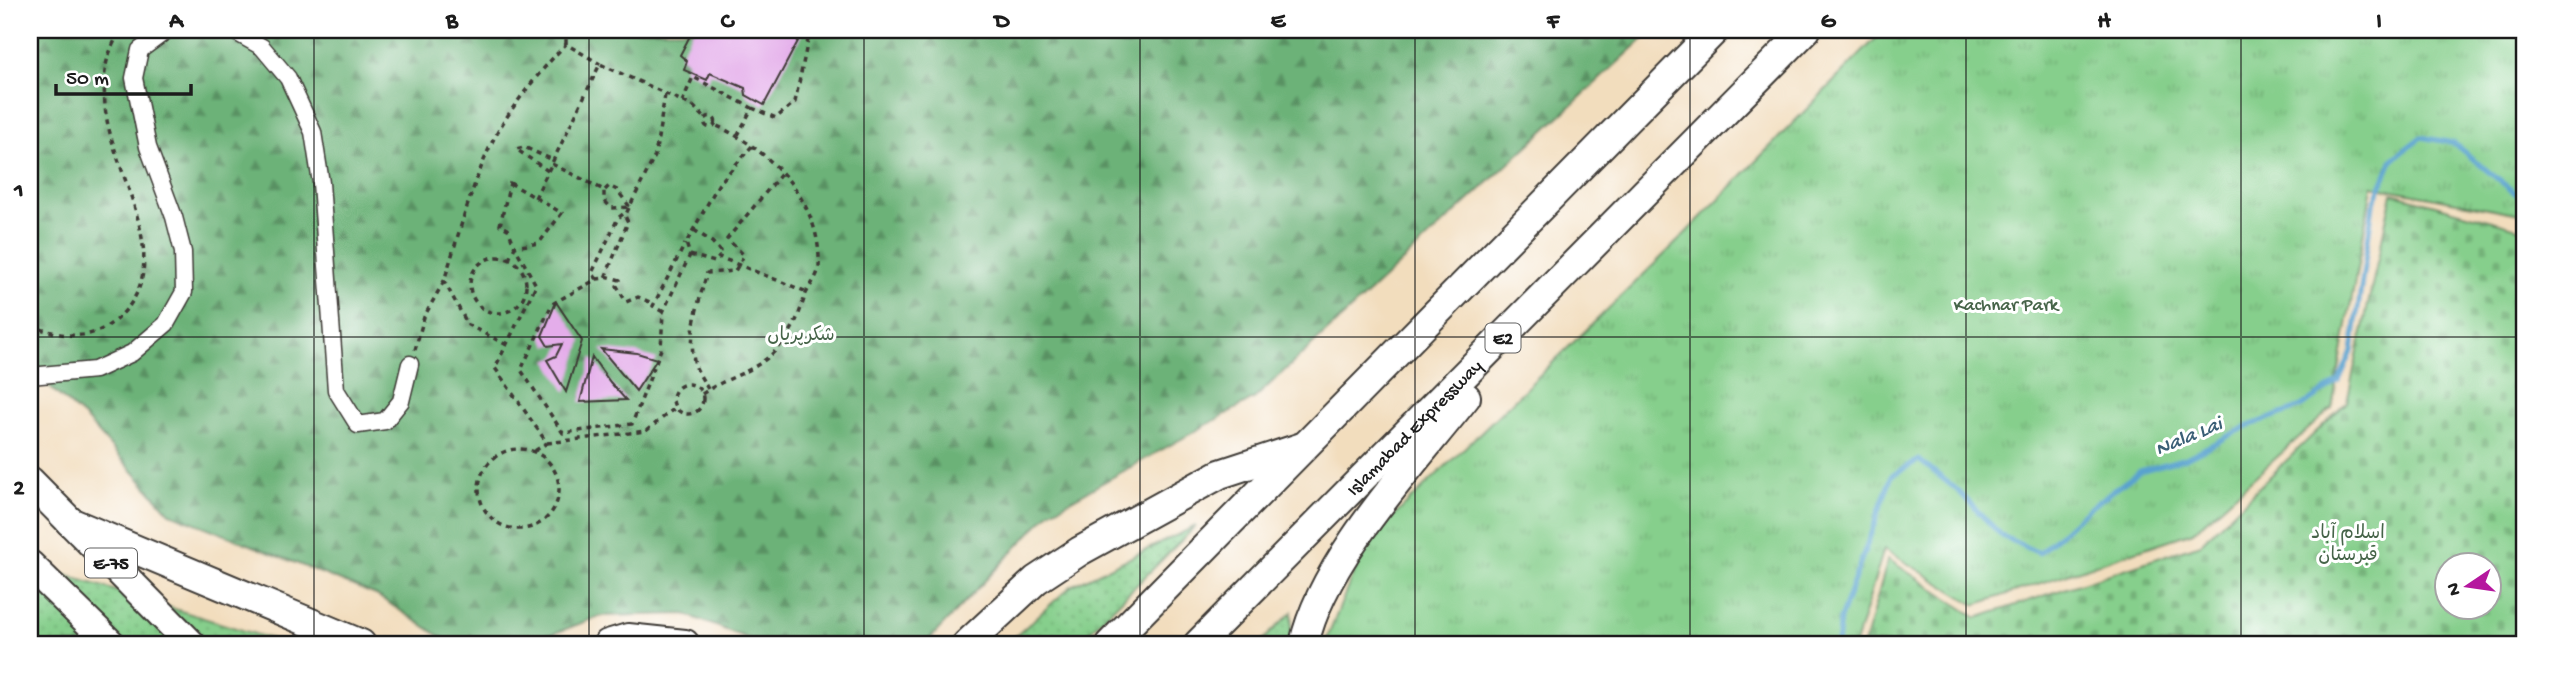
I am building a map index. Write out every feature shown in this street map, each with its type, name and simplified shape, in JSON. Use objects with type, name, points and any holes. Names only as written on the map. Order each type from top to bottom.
[{"type":"highway","points":[[1110,644],[1715,30]]},
{"type":"highway","name":"Islamabad Expressway","points":[[1198,644],[1806,30]]},
{"type":"highway","points":[[1304,644],[1315,610],[1338,562],[1541,300]]},
{"type":"highway","points":[[967,644],[1036,580],[1080,551],[1220,474],[1307,445]]},
{"type":"highway","name":"E-75","points":[[30,481],[191,644]]},
{"type":"highway","points":[[70,522],[361,644]]},
{"type":"highway","points":[[30,565],[111,644]]},
{"type":"highway","points":[[608,644],[628,638],[685,644]]},
{"type":"street","points":[[30,376],[95,370],[132,353],[166,324],[184,292],[183,252],[174,217],[148,147],[134,78],[140,50],[167,30]]},
{"type":"street","points":[[232,30],[262,47],[288,78],[313,132],[323,208],[336,390],[358,425],[384,421],[393,411],[401,401],[410,364]]},
{"type":"path","points":[[30,326],[87,337],[109,327],[129,308],[143,276],[143,239],[105,109],[105,59],[120,30]]},
{"type":"path","points":[[410,364],[424,317],[444,281],[486,155],[536,75],[566,44],[566,30]]},
{"type":"path","points":[[682,102],[693,77],[776,118],[795,102],[809,35]]},
{"type":"path","points":[[566,44],[600,64],[693,106],[706,119],[708,127],[715,125],[738,135],[782,173],[803,197],[815,235],[819,269],[792,332],[773,353],[748,373],[702,394]]},
{"type":"path","points":[[535,198],[600,64]]},
{"type":"path","points":[[625,216],[655,156],[665,95]]},
{"type":"path","points":[[738,135],[752,108]]},
{"type":"path","points":[[706,119],[713,118],[715,125]]},
{"type":"path","points":[[654,304],[718,185],[752,146]]},
{"type":"path","points":[[548,171],[516,149],[523,147],[604,190],[604,201],[611,208],[629,207]]},
{"type":"path","points":[[708,389],[695,365],[696,311],[707,273],[735,271],[744,254],[727,239],[782,173]]},
{"type":"path","points":[[515,247],[539,243],[562,214],[510,183],[500,225],[508,229],[515,247],[536,285],[495,368],[547,443]]},
{"type":"path","points":[[605,190],[609,186],[617,190],[629,207]]},
{"type":"path","points":[[597,279],[592,273],[618,218],[622,214],[625,216]]},
{"type":"path","points":[[606,276],[628,222],[625,216]]},
{"type":"path","points":[[690,255],[715,262],[720,251],[712,242],[693,230]]},
{"type":"path","points":[[663,312],[654,304],[638,297],[626,302],[617,286],[620,281],[606,276],[552,304],[521,370],[563,433],[632,424],[661,349],[663,312],[690,255],[686,243]]},
{"type":"path","points":[[509,259],[515,247]]},
{"type":"path","points":[[604,247],[615,253]]},
{"type":"path","points":[[719,257],[807,292]]},
{"type":"path","points":[[485,259],[509,259],[525,275],[525,293],[515,308],[498,313],[489,312],[474,301],[470,292],[472,273],[485,259]]},
{"type":"path","points":[[667,278],[676,285]]},
{"type":"path","points":[[444,281],[468,325],[507,345]]},
{"type":"path","points":[[681,386],[695,386],[702,394],[702,404],[697,412],[687,415],[675,408],[673,398],[681,386]]},
{"type":"path","points":[[533,452],[551,464],[556,475],[558,501],[551,514],[529,529],[503,527],[492,519],[479,497],[483,471],[501,452],[514,449],[533,452],[547,443],[646,431],[675,408]]},
{"type":"green space","name":"شکرپریاں","points":[[30,30],[1653,30],[1255,398],[1050,512],[925,644],[762,644],[685,614],[600,616],[542,638],[534,644],[452,644],[376,595],[170,513],[85,418],[30,370]]},
{"type":"green space","name":"Kachnar Park","points":[[1884,30],[2525,30],[2525,215],[2372,186],[2332,408],[2193,532],[1975,605],[1884,549],[1855,644],[1325,644],[1365,544],[1672,247]]},
{"type":"green space","name":"اسلام آباد قبرستان","points":[[2392,193],[2525,230],[2525,644],[1864,644],[1888,559],[1977,618],[2200,544],[2347,402]]},
{"type":"green space","points":[[1196,526],[1077,644],[1007,644],[1071,586]]},
{"type":"green space","points":[[30,564],[287,644],[30,644]]},
{"type":"green space","points":[[1292,612],[1290,644],[1259,644]]},
{"type":"building","points":[[693,30],[804,30],[764,105],[746,95],[745,88],[710,73],[707,80],[684,70],[687,61],[680,55]]},
{"type":"building","points":[[556,302],[582,341],[566,392],[547,360],[556,356],[562,344],[548,346],[542,336]]},
{"type":"building","points":[[601,349],[637,353],[657,359],[636,391]]},
{"type":"building","points":[[592,357],[610,382],[626,400],[580,402]]},
{"type":"waterway","name":"Nala Lai","points":[[1837,644],[1840,619],[1892,475],[1919,460],[1956,489],[2002,536],[2039,553],[2088,509],[2140,471],[2186,458],[2248,426],[2301,407],[2339,381],[2352,351],[2373,205],[2393,159],[2421,137],[2453,143],[2525,201]]}]
